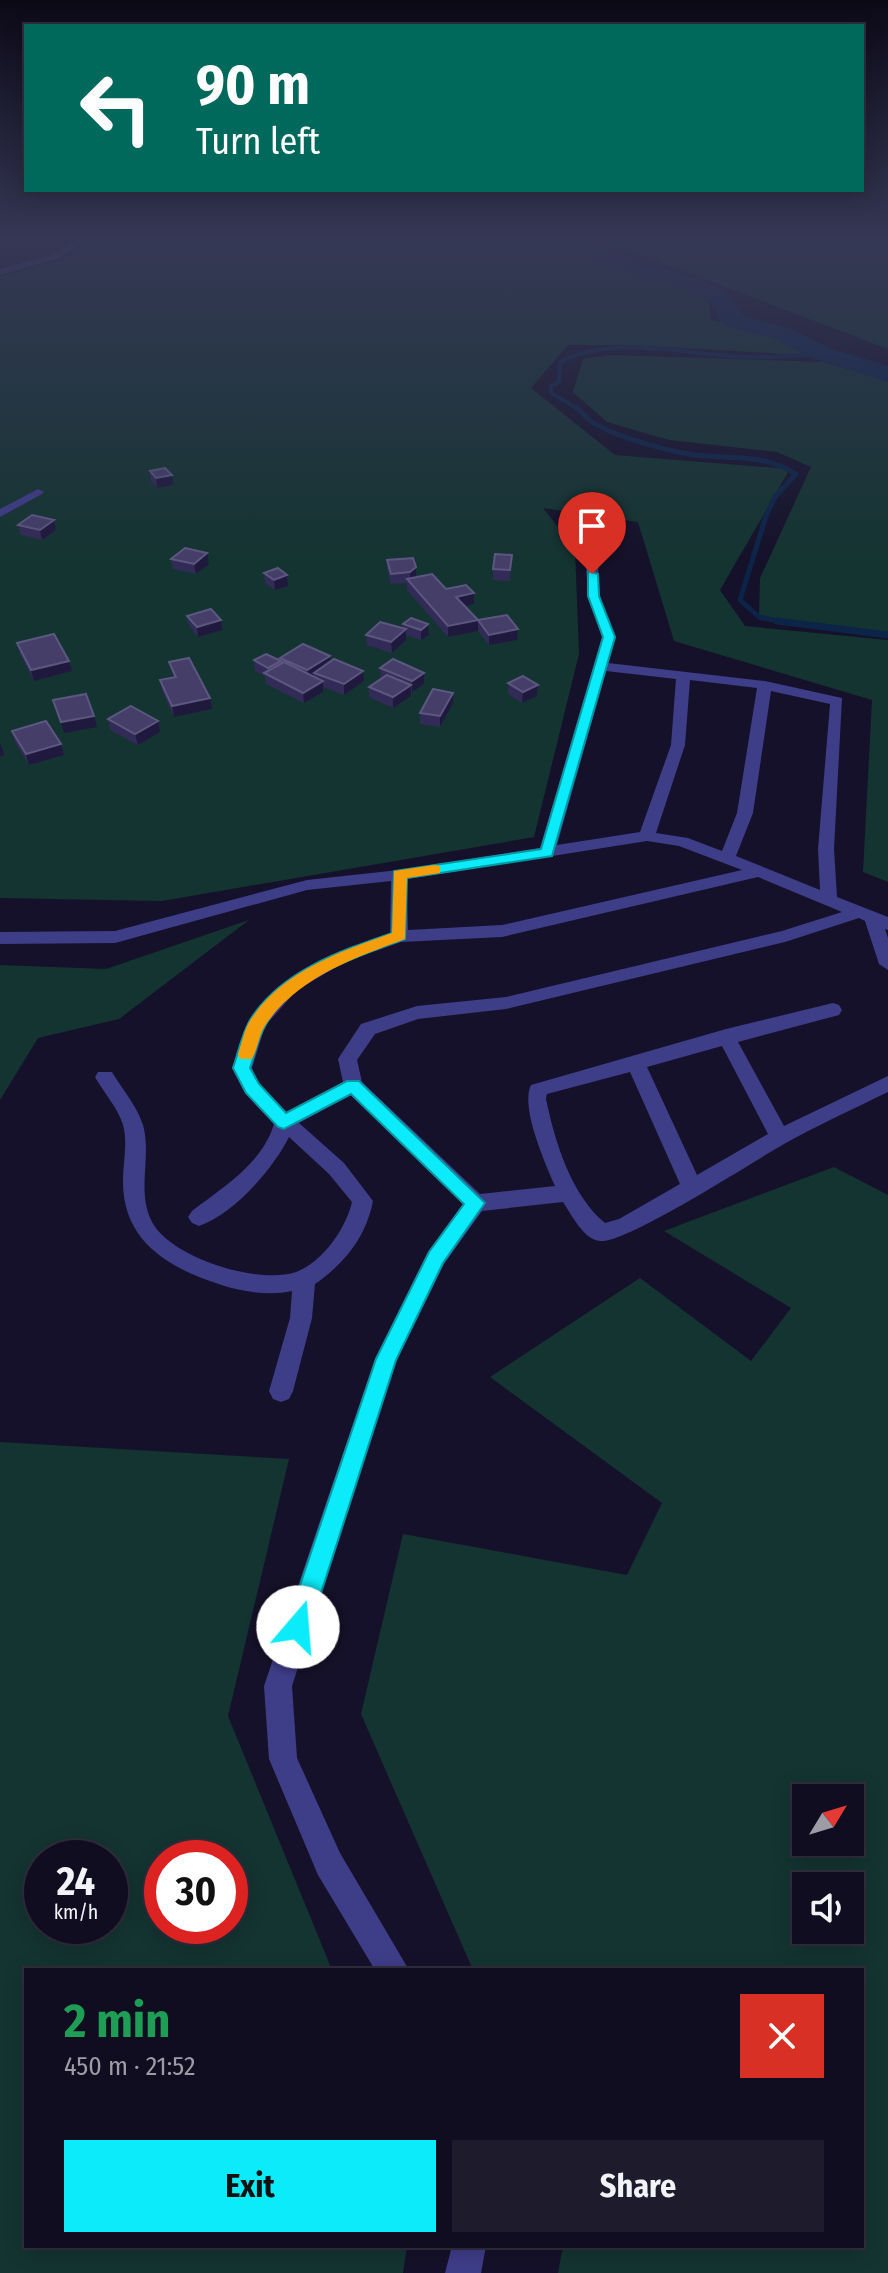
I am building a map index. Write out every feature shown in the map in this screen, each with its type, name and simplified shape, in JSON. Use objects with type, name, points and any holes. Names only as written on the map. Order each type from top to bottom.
[{"type":"street","points":[[0,514],[38,492]]},
{"type":"street","points":[[547,852],[609,637],[594,596],[591,551]]},
{"type":"street","points":[[601,666],[765,685],[837,701],[826,849],[829,902]]},
{"type":"street","points":[[647,836],[678,745],[683,675]]},
{"type":"street","points":[[727,858],[745,813],[765,685]]},
{"type":"street","points":[[0,938],[115,937],[307,885],[399,875],[647,836],[682,842],[727,858],[873,919]]},
{"type":"street","points":[[105,1077],[133,1123],[136,1158],[132,1187],[144,1228],[160,1247],[194,1266],[246,1282],[280,1284],[304,1280],[335,1254],[357,1226],[363,1201],[350,1181],[284,1122],[252,1088],[242,1068],[257,1023],[291,986],[341,957],[399,936],[502,931],[756,872]]},
{"type":"street","points":[[399,875],[399,936]]},
{"type":"street","points":[[873,919],[888,964]]},
{"type":"street","points":[[476,1203],[353,1085],[347,1059],[368,1029],[417,1013],[521,1000],[785,936],[873,919]]},
{"type":"street","points":[[833,1010],[726,1036],[636,1064],[553,1083],[538,1090],[539,1113],[570,1193],[587,1223],[602,1233],[625,1226],[780,1137],[888,1083]]},
{"type":"street","points":[[726,1036],[780,1137]]},
{"type":"street","points":[[636,1064],[692,1187]]},
{"type":"street","points":[[284,1122],[353,1085]]},
{"type":"street","points":[[199,1217],[239,1186],[281,1141],[284,1122]]},
{"type":"street","points":[[392,1968],[329,1864],[283,1759],[278,1686],[386,1359],[436,1258],[476,1203],[570,1193]]},
{"type":"street","points":[[281,1391],[301,1318],[304,1280]]},
{"type":"street","points":[[463,2273],[469,2248]]},
{"type":"green space","points":[[0,347],[566,347],[531,388],[615,455],[790,469],[720,590],[745,626],[888,640],[888,882],[863,872],[872,700],[674,641],[638,522],[543,508],[575,549],[579,654],[534,837],[162,901],[0,898]]},
{"type":"green space","points":[[667,347],[797,347],[805,355]]},
{"type":"green space","points":[[610,355],[823,362],[888,381],[888,632],[759,617],[760,578],[811,467],[777,452],[669,440],[607,422],[573,392],[583,359]]},
{"type":"green space","points":[[249,920],[119,1019],[38,1038],[0,1100],[0,965],[106,969]]},
{"type":"green space","points":[[834,1167],[888,1195],[888,2273],[558,2273],[563,2248],[864,2248],[864,1968],[472,1968],[361,1714],[403,1534],[627,1575],[662,1503],[490,1377],[640,1278],[751,1361],[791,1308],[664,1231]]},
{"type":"green space","points":[[0,1442],[289,1459],[228,1716],[331,1968],[24,1968],[24,2248],[407,2248],[403,2273],[0,2273]]},
{"type":"building","points":[[165,468],[172,475],[156,478],[150,471]]},
{"type":"building","points":[[32,515],[54,520],[40,530],[18,525]]},
{"type":"building","points":[[185,548],[207,553],[194,564],[171,559]]},
{"type":"building","points":[[495,554],[512,555],[510,570],[493,569]]},
{"type":"building","points":[[413,558],[416,567],[410,572],[391,574],[387,560]]},
{"type":"building","points":[[278,568],[287,575],[274,580],[264,573]]},
{"type":"building","points":[[432,574],[446,589],[466,585],[474,593],[456,597],[478,620],[448,626],[407,579]]},
{"type":"building","points":[[211,609],[221,620],[197,627],[187,616]]},
{"type":"building","points":[[507,615],[518,629],[489,635],[478,620]]},
{"type":"building","points":[[411,618],[428,624],[421,630],[403,624]]},
{"type":"building","points":[[380,622],[406,629],[391,642],[366,635]]},
{"type":"building","points":[[54,634],[69,661],[31,670],[17,643]]},
{"type":"building","points":[[303,644],[330,656],[307,670],[280,658]]},
{"type":"building","points":[[266,654],[281,661],[268,668],[254,660]]},
{"type":"building","points":[[189,658],[210,698],[172,706],[160,680],[176,677],[169,662]]},
{"type":"building","points":[[334,659],[363,671],[344,684],[314,673]]},
{"type":"building","points":[[393,659],[424,673],[412,681],[380,668]]},
{"type":"building","points":[[284,662],[323,681],[303,693],[264,673]]},
{"type":"building","points":[[387,675],[411,685],[393,697],[369,687]]},
{"type":"building","points":[[523,676],[538,685],[523,692],[508,683]]},
{"type":"building","points":[[433,689],[453,693],[440,716],[420,713]]},
{"type":"building","points":[[86,694],[94,716],[61,722],[53,700]]},
{"type":"building","points":[[131,706],[158,721],[135,734],[108,719]]},
{"type":"building","points":[[46,721],[61,744],[26,754],[12,731]]},
{"type":"waterway","points":[[808,347],[888,374]]},
{"type":"waterway","points":[[578,409],[551,393],[551,386],[559,382],[560,362],[581,354],[627,348],[745,357],[820,353]]},
{"type":"waterway","points":[[578,409],[596,425],[636,441],[688,454],[770,462],[796,474],[775,497],[766,516],[740,600],[759,617],[779,621]]},
{"type":"waterway","points":[[779,621],[888,635]]},
{"type":"waterway","points":[[779,621],[787,623]]},
{"type":"slow traffic","points":[[246,1054],[257,1023],[291,986],[341,957],[399,936],[399,875],[434,870]]},
{"type":"route","points":[[298,1627],[386,1359],[436,1258],[476,1203],[353,1085],[284,1122],[252,1088],[242,1068],[257,1023],[291,986],[341,957],[399,936],[399,875],[547,852],[609,637],[594,596],[592,574]]}]
